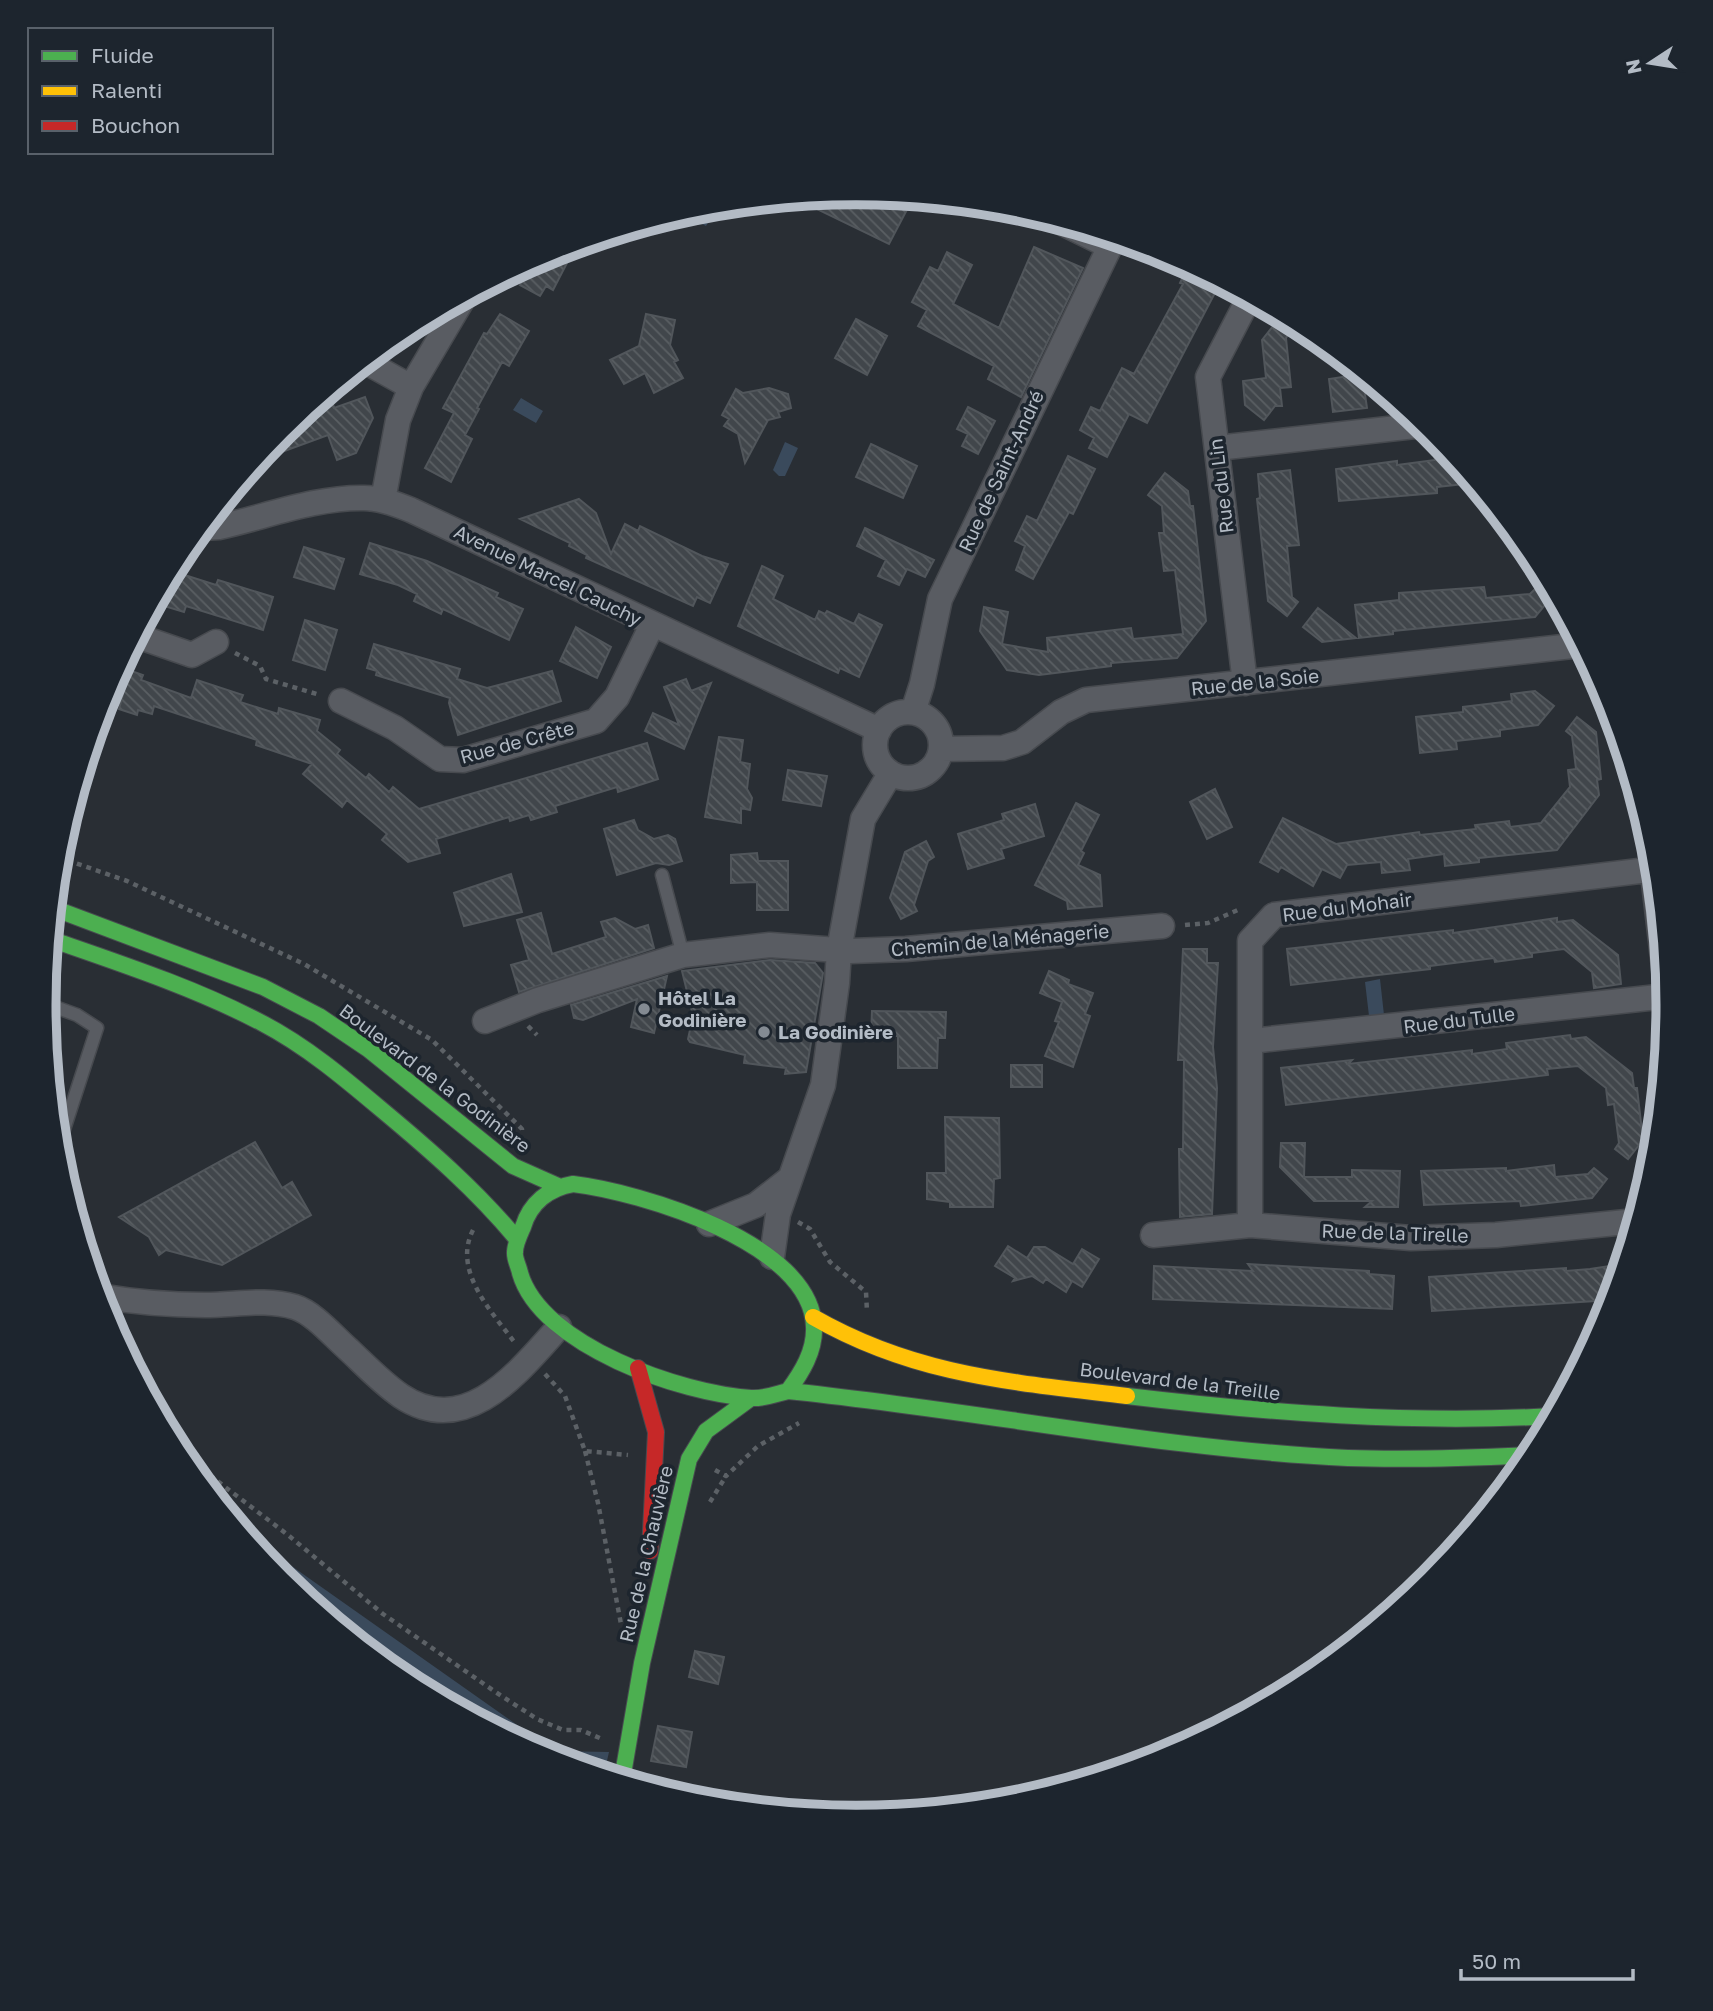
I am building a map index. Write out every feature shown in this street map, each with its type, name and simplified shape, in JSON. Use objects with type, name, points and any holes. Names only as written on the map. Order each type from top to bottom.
[{"type":"main road","name":"Boulevard de la Godinière","points":[[62,911],[252,982],[319,1016],[368,1049],[513,1166],[558,1186]]},
{"type":"main road","points":[[59,942],[167,981],[288,1038],[337,1071],[488,1203],[516,1238]]},
{"type":"main road","points":[[788,1391],[807,1361],[813,1317],[804,1295],[772,1257],[673,1208],[606,1188],[558,1186],[531,1208],[516,1238],[515,1255],[524,1287],[540,1311],[559,1327],[638,1368],[691,1386],[751,1398],[788,1391],[1273,1451],[1437,1459],[1518,1456]]},
{"type":"main road","name":"Boulevard de la Treille","points":[[813,1317],[854,1342],[922,1368],[967,1376],[1307,1417],[1437,1422],[1543,1417]]},
{"type":"main road","name":"Rue de la Chauvière","points":[[638,1368],[656,1432],[642,1663]]},
{"type":"main road","name":"Rue de la Chauvière","points":[[623,1771],[642,1663],[689,1459],[693,1448],[711,1425],[751,1398]]},
{"type":"street","name":"Rue de Saint-André","points":[[913,712],[922,684],[940,599],[1109,246]]},
{"type":"street","name":"Rue du Lin","points":[[1245,306],[1208,377],[1245,683]]},
{"type":"street","points":[[383,500],[398,420],[411,387],[455,313]]},
{"type":"street","points":[[374,366],[411,387]]},
{"type":"street","points":[[1217,448],[1409,427]]},
{"type":"street","name":"Avenue Marcel Cauchy","points":[[215,527],[324,502],[362,498],[383,500],[411,510],[879,730]]},
{"type":"street","name":"Rue de Crête","points":[[341,701],[395,728],[440,759],[463,760],[596,721],[617,697],[652,625]]},
{"type":"street","points":[[145,639],[192,655],[216,642]]},
{"type":"street","name":"Rue de la Soie","points":[[942,749],[1003,748],[1022,742],[1060,712],[1086,700],[1571,646]]},
{"type":"street","points":[[913,712],[923,715],[938,729],[942,749],[932,769],[923,776],[912,779],[890,774],[883,767],[875,749],[879,730],[893,715],[913,712]]},
{"type":"street","points":[[772,1257],[778,1214],[788,1180],[823,1085],[839,950],[863,818],[890,774]]},
{"type":"street","name":"Rue du Mohair","points":[[1250,1225],[1250,941],[1274,915],[1645,871]]},
{"type":"street","name":"Chemin de la Ménagerie","points":[[485,1021],[538,1000],[684,956],[770,945],[839,950],[906,949],[1162,926]]},
{"type":"street","name":"Rue du Tulle","points":[[1251,1041],[1657,997]]},
{"type":"street","points":[[709,1224],[756,1205],[788,1180]]},
{"type":"street","name":"Rue de la Tirelle","points":[[1153,1235],[1250,1225],[1411,1238],[1508,1234],[1627,1222]]},
{"type":"street","points":[[112,1298],[135,1303],[206,1305],[271,1301],[299,1308],[383,1382],[404,1397],[425,1406],[473,1405],[504,1386],[559,1327]]},
{"type":"lane","points":[[662,875],[684,956]]},
{"type":"lane","points":[[56,1007],[77,1015],[97,1028],[65,1125]]},
{"type":"path","points":[[216,642],[260,666],[266,679],[341,701]]},
{"type":"path","points":[[1162,926],[1208,923],[1240,909]]},
{"type":"path","points":[[488,1203],[469,1238],[467,1265],[480,1293],[529,1360],[551,1379],[565,1396],[585,1451],[612,1570],[622,1631]]},
{"type":"path","points":[[778,1214],[810,1229],[822,1253],[866,1292],[866,1317],[854,1342]]},
{"type":"path","points":[[689,1459],[726,1476],[758,1446],[804,1421]]},
{"type":"path","points":[[585,1451],[656,1457]]},
{"type":"path","points":[[207,1473],[288,1535],[383,1614],[537,1719],[562,1730],[581,1730],[597,1739],[628,1744]]},
{"type":"water","points":[[711,218],[706,226],[696,221]]},
{"type":"water","points":[[521,398],[543,411],[536,423],[513,410]]},
{"type":"water","points":[[785,442],[798,448],[785,476],[779,476],[773,470]]},
{"type":"water","points":[[1380,979],[1384,1015],[1369,1016],[1365,982]]},
{"type":"water","points":[[273,1553],[537,1739],[456,1699],[369,1641],[290,1572]]},
{"type":"water","points":[[566,1751],[609,1752],[606,1766]]},
{"type":"building","points":[[812,207],[908,207],[889,244]]},
{"type":"building","points":[[1034,247],[1083,268],[1021,397],[988,379],[994,366],[918,326],[927,310],[912,302],[930,267],[938,271],[947,252],[972,265],[953,304],[999,328]]},
{"type":"building","points":[[563,261],[567,263],[553,290],[546,286],[540,296],[520,285],[524,278]]},
{"type":"building","points":[[1184,275],[1216,291],[1147,423],[1129,414],[1107,457],[1089,448],[1094,438],[1080,430],[1091,407],[1100,411],[1122,368],[1134,374],[1183,284],[1180,283]]},
{"type":"building","points":[[500,314],[529,331],[509,366],[502,362],[477,408],[479,409],[465,435],[472,439],[451,482],[425,468],[454,413],[443,408],[484,333],[487,334]]},
{"type":"building","points":[[646,314],[675,320],[670,345],[678,360],[674,362],[683,378],[654,393],[645,373],[624,384],[610,360],[639,346]]},
{"type":"building","points":[[856,319],[887,336],[867,375],[835,358]]},
{"type":"building","points":[[1275,323],[1290,333],[1286,338],[1291,387],[1280,388],[1282,406],[1275,406],[1264,420],[1245,405],[1243,381],[1266,378],[1262,340]]},
{"type":"building","points":[[1351,376],[1364,387],[1367,408],[1333,412],[1329,379]]},
{"type":"building","points":[[769,388],[788,394],[791,408],[778,412],[780,417],[768,420],[745,463],[738,434],[724,426],[729,419],[722,415],[736,389],[743,393]]},
{"type":"building","points":[[365,397],[373,418],[356,453],[337,460],[328,435],[277,454],[327,406],[333,404],[334,408]]},
{"type":"building","points":[[968,407],[995,421],[978,454],[962,446],[968,434],[957,429]]},
{"type":"building","points":[[871,444],[917,466],[903,498],[856,477]]},
{"type":"building","points":[[1434,454],[1463,484],[1437,487],[1437,493],[1339,501],[1336,469],[1397,461],[1397,465],[1435,460]]},
{"type":"building","points":[[1068,456],[1095,469],[1073,514],[1069,512],[1033,579],[1016,570],[1025,546],[1015,541],[1027,516],[1037,521]]},
{"type":"building","points":[[1290,470],[1299,545],[1287,546],[1292,597],[1298,602],[1287,616],[1268,601],[1257,499],[1260,498],[1258,474]]},
{"type":"building","points":[[1165,473],[1188,491],[1190,506],[1193,506],[1206,621],[1177,658],[1111,663],[1111,666],[1039,675],[1007,670],[980,631],[984,607],[1008,612],[1002,644],[1048,652],[1047,638],[1131,628],[1133,639],[1183,634],[1175,570],[1164,571],[1159,533],[1164,533],[1162,506],[1148,495]]},
{"type":"building","points":[[579,499],[596,513],[611,554],[625,524],[638,531],[640,526],[702,556],[728,564],[710,603],[697,597],[693,606],[586,558],[587,555],[569,546],[570,543],[520,519]]},
{"type":"building","points":[[865,528],[934,560],[925,577],[907,569],[899,585],[878,576],[886,560],[857,546]]},
{"type":"building","points":[[370,543],[427,561],[498,593],[496,597],[523,609],[509,640],[443,609],[441,614],[414,601],[417,594],[398,585],[360,574]]},
{"type":"building","points":[[304,547],[344,559],[334,589],[294,577]]},
{"type":"building","points":[[762,566],[783,576],[773,599],[815,620],[819,611],[825,614],[827,611],[854,624],[859,614],[882,625],[859,677],[840,668],[838,673],[738,626]]},
{"type":"building","points":[[183,574],[216,585],[218,580],[273,597],[263,630],[186,606],[184,612],[163,606]]},
{"type":"building","points":[[1484,587],[1486,598],[1530,594],[1536,588],[1548,602],[1535,617],[1393,631],[1393,634],[1359,638],[1355,605],[1399,600],[1399,593]]},
{"type":"building","points":[[1318,608],[1356,638],[1322,642],[1303,627]]},
{"type":"building","points":[[305,620],[337,630],[325,670],[293,660]]},
{"type":"building","points":[[576,627],[611,647],[597,678],[560,661]]},
{"type":"building","points":[[374,644],[460,669],[457,679],[487,688],[552,671],[561,701],[458,735],[450,698],[376,675],[377,671],[367,668]]},
{"type":"building","points":[[130,670],[143,675],[141,680],[191,698],[197,680],[243,695],[240,702],[278,714],[279,708],[320,720],[317,731],[340,750],[337,754],[366,778],[369,774],[389,792],[393,787],[419,809],[647,743],[658,779],[618,792],[617,787],[555,806],[557,812],[531,820],[529,815],[510,821],[509,817],[436,839],[440,853],[408,862],[382,840],[387,834],[347,800],[342,807],[303,774],[312,764],[256,745],[257,740],[154,706],[152,714],[138,710],[137,715],[119,709],[124,691],[121,690]]},
{"type":"building","points":[[686,679],[691,691],[711,683],[684,749],[645,731],[653,713],[679,725],[664,687]]},
{"type":"building","points":[[1535,691],[1554,706],[1538,725],[1500,730],[1500,736],[1456,741],[1457,749],[1420,753],[1416,717],[1463,712],[1463,707],[1512,701],[1511,694]]},
{"type":"building","points":[[1577,717],[1596,732],[1601,779],[1597,780],[1599,795],[1557,850],[1479,858],[1479,862],[1445,866],[1444,854],[1408,859],[1410,870],[1382,873],[1381,862],[1347,865],[1340,878],[1322,869],[1313,886],[1281,867],[1278,872],[1260,862],[1283,818],[1336,844],[1419,832],[1420,835],[1476,829],[1475,825],[1509,821],[1510,827],[1541,823],[1570,787],[1568,770],[1576,769],[1572,736],[1566,731]]},
{"type":"building","points":[[719,737],[743,740],[740,762],[750,764],[747,789],[752,798],[750,810],[741,808],[741,823],[705,817]]},
{"type":"building","points":[[788,770],[827,776],[821,806],[783,800]]},
{"type":"building","points":[[1215,789],[1232,827],[1207,839],[1190,802]]},
{"type":"building","points":[[1076,803],[1099,815],[1081,851],[1084,853],[1078,865],[1100,875],[1102,906],[1068,909],[1067,901],[1035,885]]},
{"type":"building","points":[[1035,804],[1044,836],[1001,849],[1004,858],[968,869],[958,834],[1004,820],[1002,814]]},
{"type":"building","points":[[634,820],[638,830],[654,839],[668,835],[675,839],[682,861],[669,865],[656,863],[617,875],[604,829]]},
{"type":"building","points":[[926,841],[934,857],[928,861],[914,905],[917,911],[901,919],[890,898],[905,852]]},
{"type":"building","points":[[757,853],[758,861],[788,861],[788,910],[757,910],[757,882],[731,883],[731,855]]},
{"type":"building","points":[[511,874],[522,912],[464,926],[454,893]]},
{"type":"building","points":[[541,913],[552,954],[606,937],[601,922],[615,918],[635,929],[648,925],[654,948],[519,992],[511,965],[529,960],[517,920]]},
{"type":"building","points":[[1557,918],[1557,922],[1573,920],[1618,955],[1621,984],[1594,988],[1592,972],[1564,949],[1495,962],[1494,958],[1430,966],[1430,969],[1291,985],[1287,949],[1453,930],[1453,933]]},
{"type":"building","points":[[1183,949],[1207,949],[1207,963],[1218,963],[1213,1047],[1217,1088],[1212,1214],[1180,1217],[1179,1149],[1183,1149],[1184,1060],[1178,1060]]},
{"type":"building","points":[[770,960],[815,963],[823,973],[806,1072],[785,1074],[786,1068],[744,1063],[745,1055],[690,1042],[688,1039],[693,1016],[682,971]]},
{"type":"building","points":[[1049,971],[1069,980],[1068,984],[1093,993],[1085,1014],[1090,1016],[1073,1067],[1045,1056],[1059,1022],[1055,1021],[1062,1002],[1040,993]]},
{"type":"building","points":[[667,976],[654,1033],[631,1027],[637,999],[583,1020],[574,1018],[571,1005]]},
{"type":"building","points":[[872,1011],[946,1012],[945,1038],[938,1038],[937,1068],[898,1068],[898,1036],[871,1036]]},
{"type":"building","points":[[1570,1035],[1571,1039],[1586,1037],[1632,1073],[1634,1088],[1637,1088],[1643,1140],[1628,1159],[1615,1149],[1619,1143],[1614,1104],[1608,1105],[1606,1088],[1578,1066],[1547,1069],[1548,1075],[1286,1105],[1281,1068],[1352,1060],[1348,1064],[1472,1050],[1472,1054],[1507,1049],[1506,1043]]},
{"type":"building","points":[[1011,1065],[1042,1065],[1042,1087],[1011,1087]]},
{"type":"building","points":[[945,1117],[999,1118],[1000,1178],[994,1179],[993,1207],[950,1207],[950,1202],[927,1199],[927,1173],[946,1173]]},
{"type":"building","points":[[255,1142],[282,1188],[292,1182],[311,1215],[222,1265],[166,1250],[159,1255],[149,1237],[119,1217]]},
{"type":"building","points":[[1281,1143],[1305,1143],[1304,1177],[1352,1177],[1352,1170],[1400,1171],[1398,1207],[1365,1207],[1372,1201],[1314,1201],[1280,1167]]},
{"type":"building","points":[[1554,1165],[1555,1177],[1588,1174],[1594,1168],[1607,1179],[1592,1198],[1521,1206],[1520,1201],[1424,1205],[1421,1171],[1506,1168],[1506,1171]]},
{"type":"building","points":[[1008,1246],[1027,1258],[1034,1247],[1045,1247],[1073,1264],[1082,1249],[1099,1259],[1082,1287],[1072,1281],[1066,1292],[1046,1279],[1043,1283],[1032,1276],[1013,1281],[1015,1278],[995,1266]]},
{"type":"building","points":[[1248,1264],[1369,1271],[1369,1274],[1394,1276],[1392,1309],[1153,1299],[1154,1266],[1253,1271]]},
{"type":"building","points":[[1614,1265],[1600,1301],[1432,1311],[1429,1277],[1566,1268],[1566,1271]]},
{"type":"building","points":[[695,1651],[724,1657],[718,1684],[689,1677]]},
{"type":"building","points":[[658,1726],[692,1732],[686,1767],[651,1761]]},
{"type":"traffic: fast","points":[[62,911],[263,987],[319,1016],[368,1049],[513,1166],[558,1186]]},
{"type":"traffic: fast","points":[[59,942],[211,999],[262,1023],[294,1042],[339,1074],[435,1155],[485,1203],[516,1238]]},
{"type":"traffic: fast","points":[[573,1184],[639,1198],[718,1227],[755,1247],[785,1270],[806,1297],[814,1327],[807,1361],[788,1391],[751,1398],[689,1387],[618,1361],[584,1344],[555,1323],[533,1299],[520,1273],[515,1249],[526,1218],[536,1204],[548,1193],[573,1184]]},
{"type":"traffic: fast","points":[[788,1391],[1138,1438],[1278,1453],[1394,1459],[1518,1456]]},
{"type":"traffic: fast","points":[[1127,1396],[1233,1407],[1393,1418],[1543,1416]]},
{"type":"traffic: fast","points":[[623,1771],[642,1663],[689,1459],[706,1431],[751,1398]]},
{"type":"traffic: slow","points":[[813,1317],[851,1337],[927,1364],[1004,1380],[1127,1396]]},
{"type":"traffic: jam","points":[[638,1368],[656,1432],[650,1551]]},
{"type":"place","name":"Hôtel La Godinière","points":[[644,1009]]},
{"type":"place","name":"La Godinière","points":[[764,1032]]}]
